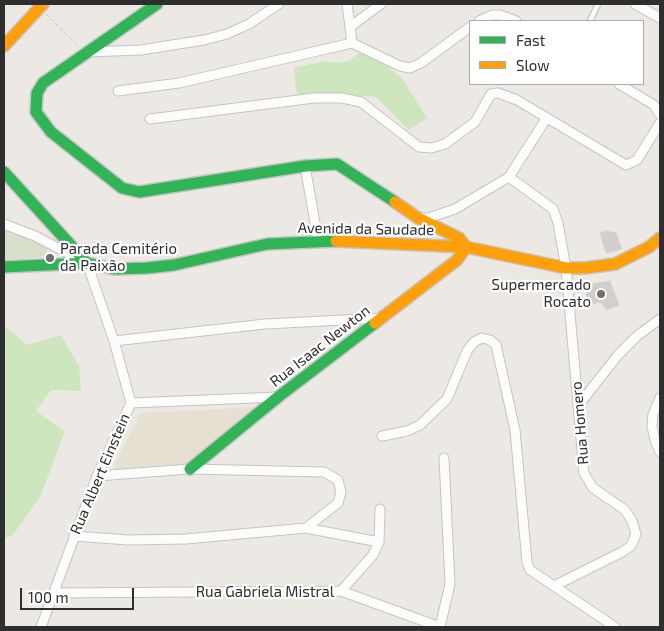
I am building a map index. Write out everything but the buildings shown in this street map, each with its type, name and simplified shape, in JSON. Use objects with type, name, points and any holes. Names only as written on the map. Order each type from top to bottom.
[{"type":"street","points":[[157,4],[85,52],[43,83],[37,93],[36,112],[51,132],[122,188],[131,192],[151,191],[305,166],[337,164],[418,218],[459,238],[466,247]]},
{"type":"street","points":[[85,52],[142,50],[204,40],[227,34],[249,24],[279,4]]},
{"type":"street","points":[[347,4],[352,43]]},
{"type":"street","points":[[350,27],[381,4]]},
{"type":"street","points":[[635,4],[660,18]]},
{"type":"street","points":[[4,46],[42,6]]},
{"type":"street","points":[[481,20],[492,14],[508,16],[514,20]]},
{"type":"street","points":[[118,92],[179,82],[352,43],[400,66],[410,68],[421,63],[469,29]]},
{"type":"street","points":[[621,85],[654,105],[660,115]]},
{"type":"street","points":[[150,120],[314,98],[342,98],[361,102],[419,147],[431,148],[445,144],[475,122],[491,94],[503,94],[626,165],[637,160],[660,123]]},
{"type":"street","points":[[418,218],[428,218],[455,209],[509,177],[546,119]]},
{"type":"street","points":[[305,166],[318,240]]},
{"type":"street","points":[[4,172],[87,263]]},
{"type":"street","name":"Rua Homero","points":[[509,177],[553,209],[558,223],[566,268],[584,473],[594,488],[625,510],[632,521],[636,534],[631,546],[622,552],[554,586]]},
{"type":"street","points":[[4,224],[35,236],[87,263]]},
{"type":"street","name":"Avenida da Saudade","points":[[4,267],[49,263],[87,263],[114,269],[147,268],[174,265],[267,244],[318,240],[466,247],[566,268],[599,267],[615,264],[649,247],[660,238]]},
{"type":"street","name":"Rua Isaac Newton","points":[[190,469],[278,397],[457,260],[466,247]]},
{"type":"street","name":"Rua Albert Einstein","points":[[41,627],[97,476],[131,403],[114,341],[87,263]]},
{"type":"street","points":[[114,341],[265,324],[382,318]]},
{"type":"street","points":[[578,406],[618,355],[637,336],[660,319]]},
{"type":"street","points":[[382,436],[407,431],[420,425],[447,399],[467,351],[474,342],[482,338],[490,340],[496,345],[516,430],[527,562],[530,570],[615,627]]},
{"type":"street","points":[[131,403],[278,397]]},
{"type":"street","points":[[660,398],[652,426],[660,452]]},
{"type":"street","points":[[440,627],[450,584],[444,458]]},
{"type":"street","points":[[97,476],[190,469],[324,472],[338,480],[341,492],[338,503],[306,528]]},
{"type":"street","points":[[341,591],[369,560],[379,542],[380,509]]},
{"type":"street","points":[[74,536],[128,540],[186,539],[306,528],[379,542]]},
{"type":"street","name":"Rua Gabriela Mistral","points":[[53,593],[341,591],[440,627]]},
{"type":"lane","points":[[590,20],[598,4]]},
{"type":"path","points":[[42,6],[85,52]]},
{"type":"shaded area","points":[[258,407],[189,466],[120,471],[115,469],[114,464],[137,421],[137,416],[142,413]]},
{"type":"green space","points":[[359,53],[373,55],[401,77],[427,118],[409,130],[376,97],[319,93],[300,97],[296,90],[294,68],[325,61],[342,63]]},
{"type":"green space","points":[[4,228],[48,248],[45,257],[4,260]]},
{"type":"green space","points":[[4,325],[27,345],[61,335],[79,366],[81,391],[51,390],[36,411],[65,431],[41,495],[13,535],[4,538]]},
{"type":"traffic: fast","points":[[157,4],[43,83],[37,93],[36,112],[51,132],[122,188],[139,192],[305,166],[337,164],[395,202]]},
{"type":"traffic: fast","points":[[4,172],[87,263]]},
{"type":"traffic: fast","points":[[4,267],[87,263],[114,269],[147,268],[174,265],[267,244],[336,241]]},
{"type":"traffic: fast","points":[[190,469],[278,397],[375,323]]},
{"type":"traffic: slow","points":[[4,46],[43,4]]},
{"type":"traffic: slow","points":[[375,323],[457,260],[466,247],[459,238],[418,218],[395,202]]},
{"type":"traffic: slow","points":[[336,241],[466,247],[566,268],[585,268],[615,264],[649,247],[660,238]]},
{"type":"place","name":"Parada Cemitério da Paixão","points":[[50,258]]},
{"type":"place","name":"Supermercado Rocato","points":[[601,294]]}]
